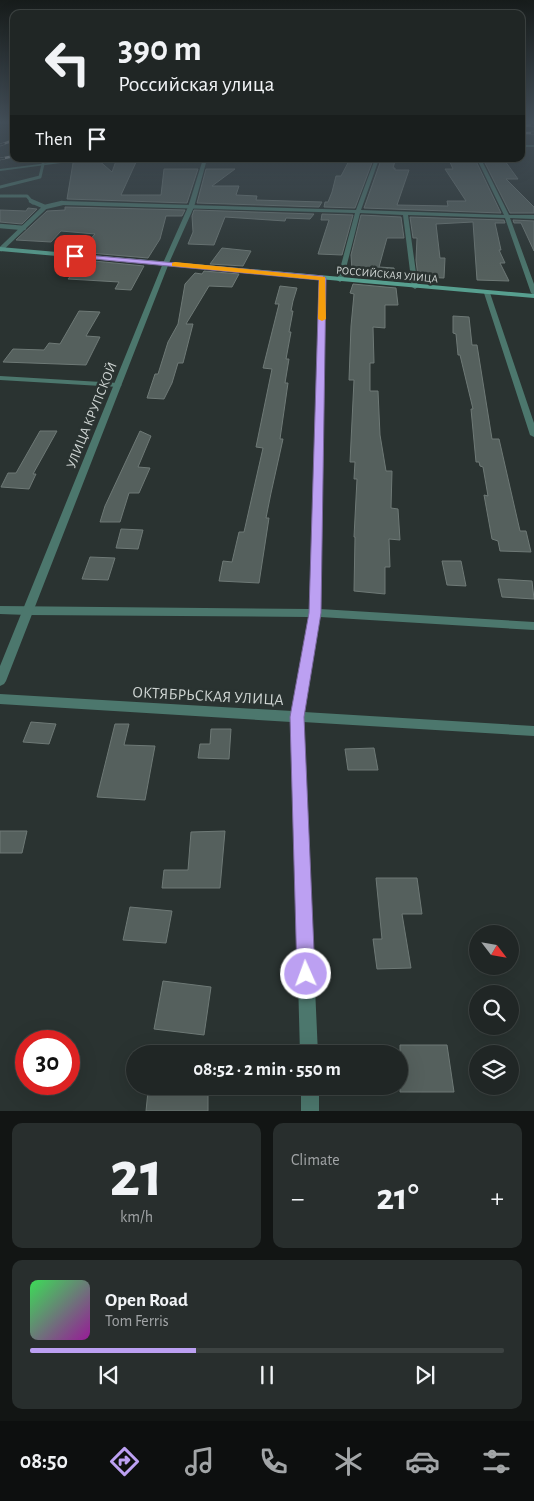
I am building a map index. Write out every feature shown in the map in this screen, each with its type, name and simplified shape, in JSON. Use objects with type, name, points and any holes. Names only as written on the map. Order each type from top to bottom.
[{"type":"main road","name":"РОССИЙСКАЯ УЛИЦА","points":[[1,249],[415,287],[487,293],[534,294]]},
{"type":"street","name":"УЛИЦА КРУПСКОЙ","points":[[0,680],[166,263],[191,207],[201,174]]},
{"type":"street","points":[[340,280],[358,211],[372,174]]},
{"type":"street","points":[[486,174],[507,216],[534,294]]},
{"type":"street","points":[[62,203],[534,217]]},
{"type":"street","points":[[405,213],[415,287]]},
{"type":"street","points":[[309,1045],[297,717],[315,613],[323,278]]},
{"type":"street","points":[[487,293],[534,435]]},
{"type":"street","points":[[0,378],[118,386]]},
{"type":"street","points":[[0,610],[315,613],[534,626]]},
{"type":"street","name":"ОКТЯБРЬСКАЯ УЛИЦА","points":[[0,699],[534,731]]},
{"type":"street","points":[[310,1095],[310,1111]]},
{"type":"lane","points":[[0,187],[40,177],[41,174]]},
{"type":"lane","points":[[0,196],[27,196],[31,202],[44,207],[62,203]]},
{"type":"lane","points":[[1,249],[44,207]]},
{"type":"lane","points":[[0,226],[24,228]]},
{"type":"building","points":[[71,174],[131,174],[121,195],[161,195],[163,174],[196,174],[187,203],[67,199]]},
{"type":"building","points":[[205,174],[228,174],[212,186],[239,186],[236,195],[257,196],[256,200],[322,202],[319,207],[197,203]]},
{"type":"building","points":[[342,174],[368,174],[355,208],[324,207],[332,192],[336,176],[341,176]]},
{"type":"building","points":[[376,174],[408,174],[397,205],[448,206],[447,201],[466,201],[448,174],[482,174],[501,213],[364,208]]},
{"type":"building","points":[[490,174],[514,174],[518,179],[506,179],[534,207],[534,213],[510,213]]},
{"type":"building","points":[[65,207],[185,210],[182,216],[166,216],[160,239],[148,258],[90,253],[96,246],[85,245],[95,234],[61,231],[51,242],[16,240],[47,211],[65,210]]},
{"type":"building","points":[[28,208],[37,209],[22,224],[0,222],[0,210],[26,211]]},
{"type":"building","points":[[194,210],[314,214],[310,219],[286,218],[285,221],[225,217],[214,245],[188,244],[193,232],[192,216]]},
{"type":"building","points":[[322,214],[353,215],[342,255],[318,254],[329,220],[321,220]]},
{"type":"building","points":[[361,215],[401,217],[404,238],[387,238],[379,267],[394,268],[396,280],[355,276],[356,271],[352,271],[351,255]]},
{"type":"building","points":[[410,217],[504,220],[505,223],[495,223],[501,250],[499,250],[505,263],[500,263],[509,281],[477,280],[473,222],[436,224],[440,258],[445,258],[444,278],[418,277],[416,260],[417,238],[413,238]]},
{"type":"building","points":[[513,220],[534,221],[534,251],[521,223],[514,223]]},
{"type":"building","points":[[222,248],[251,251],[243,266],[210,264]]},
{"type":"building","points":[[84,260],[144,266],[131,290],[115,289],[119,282],[68,279]]},
{"type":"building","points":[[204,271],[239,274],[232,287],[209,286],[186,324],[193,324],[183,363],[178,363],[172,383],[164,399],[147,398],[155,374],[158,374],[168,342],[178,324],[185,284],[195,273],[202,274]]},
{"type":"building","points":[[353,284],[396,288],[398,305],[385,305],[385,328],[373,327],[374,363],[370,363],[370,391],[378,391],[380,435],[386,471],[392,471],[391,508],[398,509],[400,540],[389,539],[390,567],[385,567],[385,594],[354,591],[357,479],[354,479],[355,462],[350,462],[354,380],[349,380],[354,294],[350,293]]},
{"type":"building","points":[[280,286],[297,288],[291,311],[293,311],[289,332],[291,332],[286,359],[289,359],[285,383],[288,383],[280,439],[283,439],[266,518],[269,518],[259,583],[219,581],[223,561],[232,562],[239,532],[244,532],[263,448],[256,447],[272,369],[263,368],[279,304],[275,304]]},
{"type":"building","points":[[79,311],[100,312],[86,336],[100,337],[86,365],[3,362],[13,349],[44,350],[49,343],[60,344]]},
{"type":"building","points":[[453,316],[469,317],[472,345],[477,345],[492,439],[499,439],[520,531],[526,531],[531,552],[500,551],[498,541],[492,539],[484,495],[488,496],[483,467],[480,466],[479,462],[476,462],[471,409],[473,409],[460,355],[458,355],[456,334],[453,333]]},
{"type":"building","points":[[40,431],[57,431],[33,474],[36,474],[29,489],[1,487],[8,473],[16,473]]},
{"type":"building","points":[[140,431],[151,436],[138,467],[150,468],[139,493],[129,493],[120,522],[100,522],[105,506]]},
{"type":"building","points":[[121,529],[143,530],[138,549],[116,548]]},
{"type":"building","points":[[90,557],[115,558],[108,580],[82,579]]},
{"type":"building","points":[[442,561],[461,561],[466,586],[447,585]]},
{"type":"building","points":[[498,579],[532,581],[534,599],[502,597]]},
{"type":"building","points":[[31,722],[56,724],[49,744],[23,742]]},
{"type":"building","points":[[115,724],[129,724],[124,745],[155,746],[145,800],[97,797]]},
{"type":"building","points":[[211,729],[231,729],[229,759],[198,758],[200,744],[210,744]]},
{"type":"building","points":[[374,748],[378,770],[348,770],[345,749]]},
{"type":"building","points":[[0,831],[27,831],[22,853],[0,853]]},
{"type":"building","points":[[225,831],[220,888],[162,888],[164,870],[188,870],[191,832]]},
{"type":"building","points":[[376,878],[417,878],[422,914],[402,914],[411,968],[377,969],[373,939],[382,939]]},
{"type":"building","points":[[130,907],[172,911],[166,943],[123,940]]},
{"type":"building","points":[[163,981],[211,987],[204,1035],[154,1029]]},
{"type":"building","points":[[408,1045],[447,1045],[454,1092],[408,1092]]},
{"type":"building","points":[[148,1095],[208,1095],[208,1111],[146,1111]]},
{"type":"slow traffic","points":[[175,264],[323,278],[322,319]]},
{"type":"route","points":[[75,256],[323,278],[315,613],[297,717],[306,974]]}]
